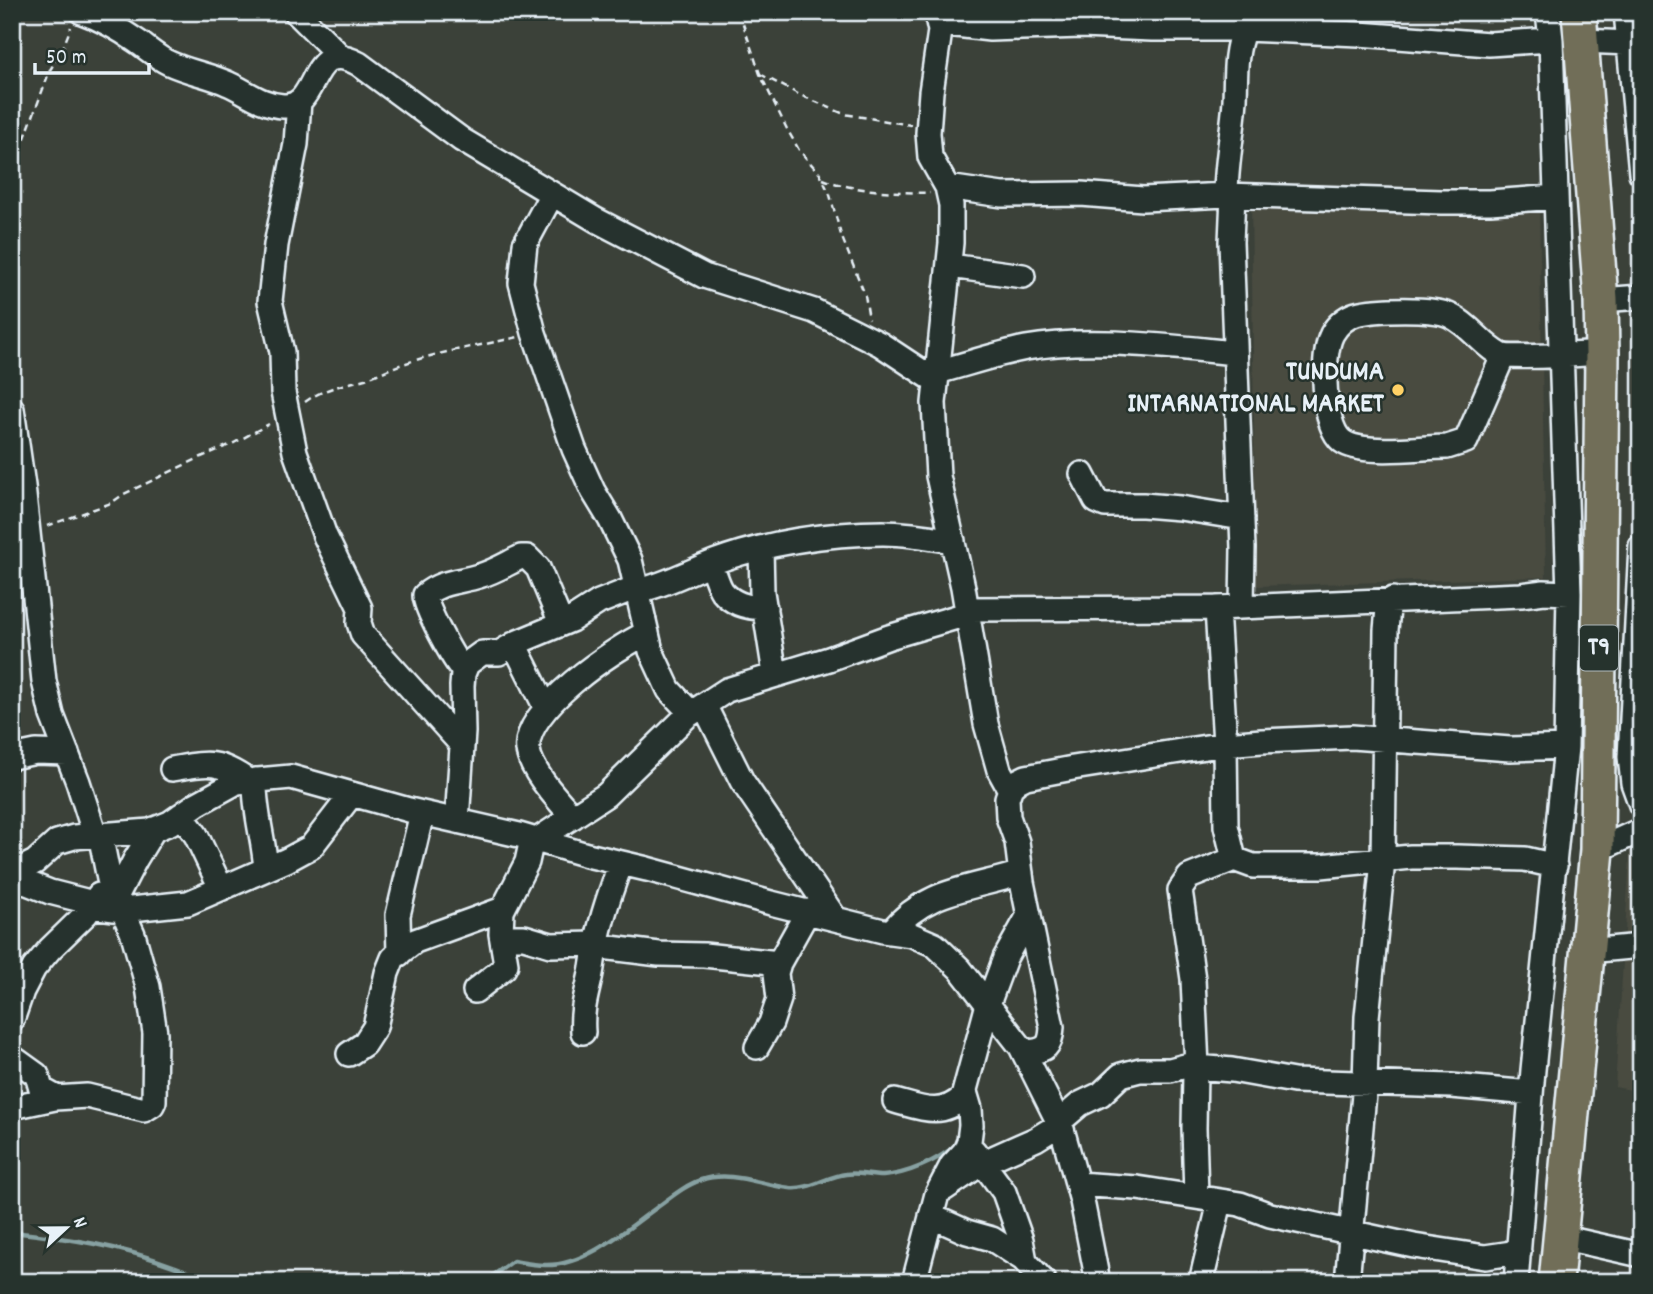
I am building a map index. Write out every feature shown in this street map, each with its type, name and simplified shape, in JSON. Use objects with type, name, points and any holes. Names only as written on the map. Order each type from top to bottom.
[{"type":"highway","name":"T9","points":[[1556,1282],[1596,856],[1601,300],[1571,31]]},
{"type":"street","points":[[296,12],[341,57]]},
{"type":"street","points":[[1548,12],[1571,31]]},
{"type":"street","points":[[1626,12],[1635,42],[1641,173]]},
{"type":"street","points":[[77,19],[97,18],[129,36],[167,63],[229,83],[255,99],[286,107],[299,101]]},
{"type":"street","points":[[1010,790],[999,770],[986,724],[967,612],[938,476],[934,402],[950,266],[951,205],[948,189],[930,157],[929,129],[934,66],[940,31],[938,18],[990,29],[1081,26],[1244,29],[1489,44],[1571,31],[1635,42]]},
{"type":"street","points":[[1242,605],[1242,518],[1226,163],[1235,101],[1235,62],[1244,29]]},
{"type":"street","points":[[1516,1282],[1531,1093],[1566,747],[1569,593],[1556,197],[1571,31]]},
{"type":"street","points":[[462,745],[363,635],[359,623],[360,608],[308,494],[286,416],[282,352],[270,301],[276,245],[296,144],[299,101],[327,60],[337,56],[359,64],[461,140],[596,220],[704,276],[814,311],[937,376],[1027,348],[1077,344],[1150,344],[1235,353]]},
{"type":"street","points":[[948,189],[1002,195],[1081,194],[1143,200],[1229,195],[1490,202],[1556,197]]},
{"type":"street","points":[[552,194],[525,244],[521,283],[534,333],[573,449],[629,560],[652,651],[669,690],[697,709],[835,918]]},
{"type":"street","points":[[950,266],[1023,276]]},
{"type":"street","points":[[1601,300],[1641,297]]},
{"type":"street","points":[[1503,356],[1470,433],[1466,440],[1458,444],[1447,447],[1361,448],[1343,442],[1335,433],[1327,412],[1326,356],[1331,335],[1339,324],[1353,314],[1384,309],[1450,315],[1503,356],[1602,353]]},
{"type":"street","points":[[12,409],[44,681],[52,715],[97,834],[116,896],[133,934],[148,987],[155,1032],[154,1101],[144,1110],[87,1096],[57,1098],[12,1107]]},
{"type":"street","points":[[1082,474],[1096,501],[1105,505],[1180,508],[1242,518]]},
{"type":"street","points":[[457,821],[462,745],[461,686],[467,664],[482,653],[499,653],[561,624],[599,602],[677,579],[710,564],[761,548],[841,535],[884,533],[953,541]]},
{"type":"street","points":[[1641,546],[1630,757],[1633,783],[1641,805]]},
{"type":"street","points":[[761,548],[762,592],[775,674]]},
{"type":"street","points":[[464,671],[449,650],[425,604],[425,595],[434,588],[452,581],[480,576],[521,557],[527,557],[538,568],[561,624]]},
{"type":"street","points":[[710,564],[721,590],[732,599],[743,607],[765,608]]},
{"type":"street","points":[[475,991],[505,968],[502,910],[527,862],[534,840],[606,795],[697,709],[727,690],[967,612],[1217,608],[1569,593]]},
{"type":"street","points":[[1347,1282],[1365,1083],[1367,1017],[1383,861],[1386,630],[1388,609],[1393,599]]},
{"type":"street","points":[[1217,608],[1225,744],[1226,826],[1234,859]]},
{"type":"street","points":[[573,817],[546,785],[527,748],[535,724],[545,708],[596,665],[647,633]]},
{"type":"street","points":[[514,645],[545,708]]},
{"type":"street","points":[[1021,1047],[1027,1052],[1047,1048],[1052,1027],[1017,842],[1008,817],[1007,798],[1011,786],[1026,777],[1225,744],[1352,737],[1510,749],[1566,747]]},
{"type":"street","points":[[12,757],[48,751],[67,753]]},
{"type":"street","points":[[172,769],[217,764],[252,780]]},
{"type":"street","points":[[12,876],[35,862],[57,842],[97,834],[154,829],[170,823],[237,782],[290,777],[835,918],[912,935],[935,946],[960,969],[1021,1047],[1059,1123],[1077,1184],[1098,1282]]},
{"type":"street","points":[[252,780],[266,869]]},
{"type":"street","points":[[13,1017],[34,968],[92,905],[116,896],[188,904],[312,847],[352,794]]},
{"type":"street","points":[[399,954],[398,915],[422,813]]},
{"type":"street","points":[[181,815],[196,835],[221,888]]},
{"type":"street","points":[[116,896],[154,829]]},
{"type":"street","points":[[1196,1196],[1194,1128],[1197,1065],[1193,979],[1180,890],[1189,877],[1234,859],[1253,866],[1321,866],[1412,857],[1525,859],[1555,863],[1596,856],[1641,830]]},
{"type":"street","points":[[583,1032],[583,1004],[595,945],[621,863]]},
{"type":"street","points":[[891,932],[911,909],[944,894],[1021,873]]},
{"type":"street","points":[[12,876],[92,905]]},
{"type":"street","points":[[349,1054],[363,1044],[375,1027],[393,958],[415,941],[502,910]]},
{"type":"street","points":[[757,1047],[771,1023],[779,999],[776,973],[779,963],[808,911]]},
{"type":"street","points":[[895,1101],[937,1111],[953,1107],[965,1092],[988,1004],[1005,957],[1029,915]]},
{"type":"street","points":[[502,937],[524,937],[551,945],[595,945],[659,954],[705,955],[779,963]]},
{"type":"street","points":[[1587,951],[1641,946]]},
{"type":"street","points":[[12,1056],[37,1075],[41,1089],[57,1098]]},
{"type":"street","points":[[937,1194],[982,1163],[1014,1150],[1059,1123],[1080,1104],[1101,1094],[1121,1075],[1140,1070],[1170,1070],[1197,1065],[1294,1081],[1488,1088],[1531,1093]]},
{"type":"street","points":[[914,1282],[937,1194],[952,1165],[965,1151],[968,1143],[971,1125],[965,1092]]},
{"type":"street","points":[[968,1143],[1004,1192],[1021,1240],[1025,1261]]},
{"type":"street","points":[[1014,1150],[1052,1153],[1069,1158]]},
{"type":"street","points":[[1077,1184],[1137,1188],[1240,1204],[1270,1216],[1414,1246],[1485,1256],[1519,1252]]},
{"type":"street","points":[[1201,1282],[1220,1202]]},
{"type":"street","points":[[931,1216],[967,1232],[992,1238],[1025,1261],[1044,1282]]},
{"type":"street","points":[[1560,1237],[1641,1255]]},
{"type":"path","points":[[739,12],[760,74],[799,150],[823,179],[831,195],[841,235],[865,295],[869,323],[876,342]]},
{"type":"path","points":[[12,173],[50,70],[77,19]]},
{"type":"path","points":[[760,74],[844,114],[929,129]]},
{"type":"path","points":[[823,179],[835,184],[869,189],[927,193],[948,189]]},
{"type":"path","points":[[27,534],[111,503],[124,494],[286,416],[314,396],[339,384],[365,379],[404,363],[451,350],[534,333]]},
{"type":"shaded area","name":"TUNDUMA INTARNATIONAL MARKET","points":[[1251,197],[1539,204],[1546,577],[1256,586]]},
{"type":"shaded area","points":[[1641,683],[1641,1092],[1615,1087]]},
{"type":"waterway","points":[[484,1282],[513,1261],[541,1265],[560,1264],[590,1253],[678,1192],[701,1180],[735,1177],[797,1188],[846,1174],[883,1176],[902,1173],[931,1161],[956,1145]]},
{"type":"waterway","points":[[12,1232],[114,1248],[153,1259],[213,1282]]},
{"type":"place","name":"TUNDUMA INTARNATIONAL MARKET","points":[[1398,390]]}]
